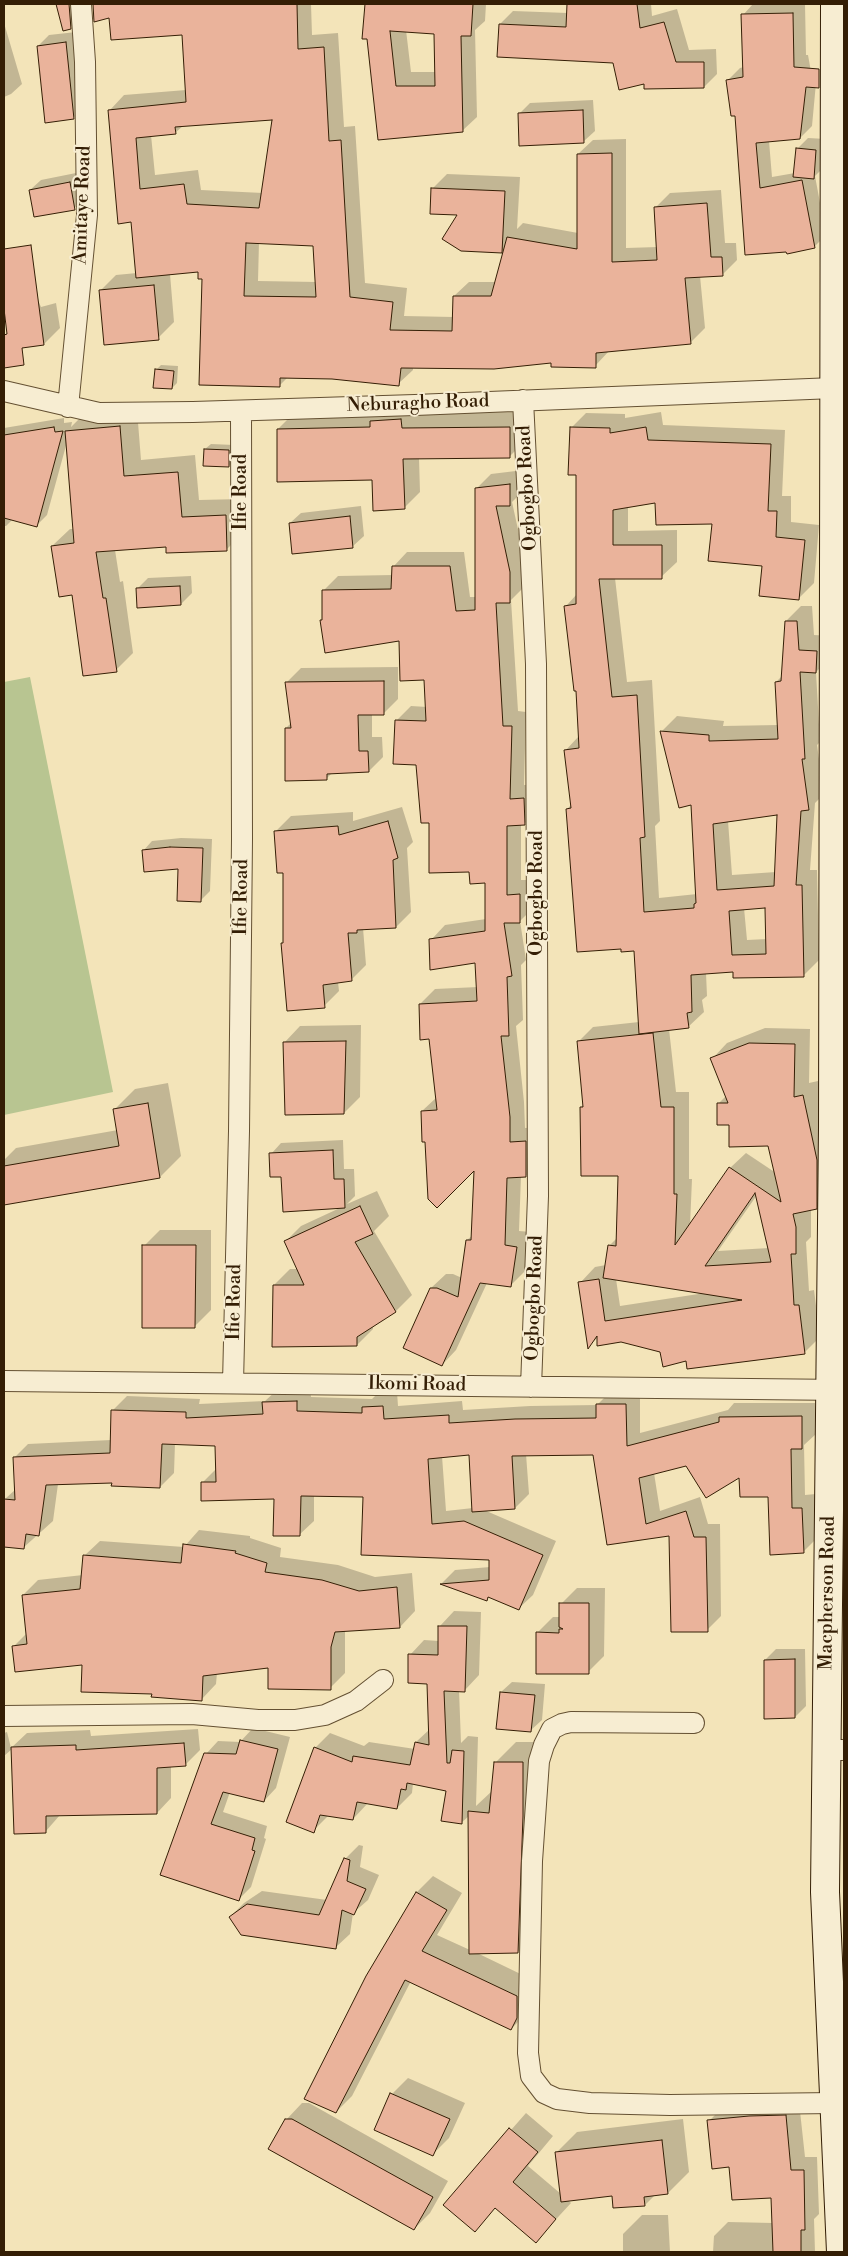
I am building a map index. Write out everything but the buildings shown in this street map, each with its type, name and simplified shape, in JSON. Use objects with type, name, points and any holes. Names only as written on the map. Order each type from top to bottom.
[{"type":"street","name":"Amitaye Road","points":[[68,407],[87,216],[85,62],[81,4]]},
{"type":"street","name":"Macpherson Road","points":[[835,4],[834,388],[839,697],[833,1128],[837,1390],[835,1750],[824,1892],[837,1987],[834,2103],[841,2252]]},
{"type":"street","name":"Neburagho Road","points":[[4,391],[68,407],[99,412],[241,411],[834,388]]},
{"type":"street","name":"Ogbogbo Road","points":[[523,400],[536,664],[538,1196],[531,1386]]},
{"type":"street","name":"Ifie Road","points":[[233,1383],[239,1131],[242,840],[241,411]]},
{"type":"street","name":"Ikomi Road","points":[[4,1381],[837,1390]]},
{"type":"street","points":[[4,1716],[192,1714],[258,1720],[295,1720],[325,1715],[356,1702],[383,1680]]},
{"type":"street","points":[[694,1723],[572,1722],[552,1729],[544,1745],[539,1760],[532,1861],[528,2053],[530,2076],[544,2093],[557,2099],[590,2103],[670,2105],[834,2103]]},
{"type":"green space","points":[[30,677],[113,1092],[4,1115],[4,682]]}]
